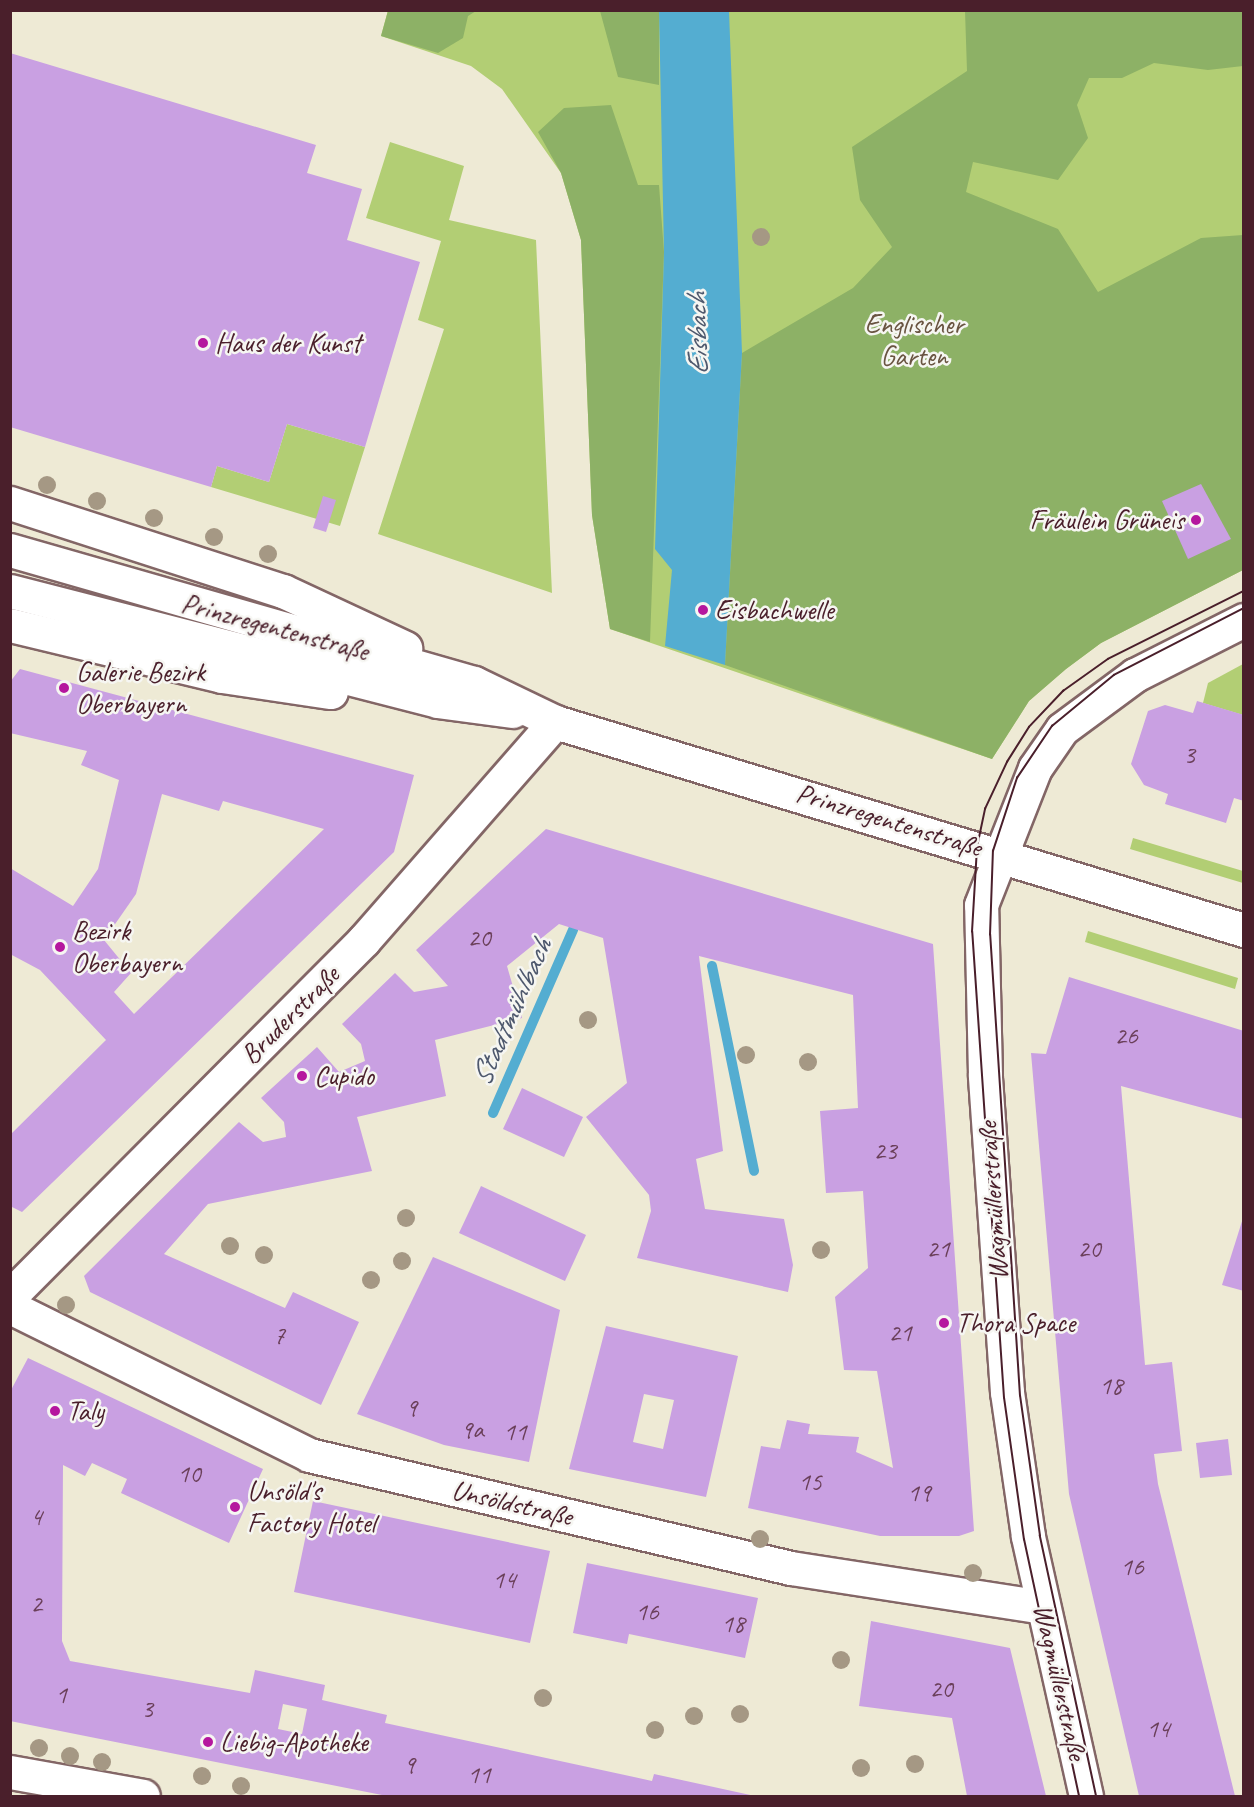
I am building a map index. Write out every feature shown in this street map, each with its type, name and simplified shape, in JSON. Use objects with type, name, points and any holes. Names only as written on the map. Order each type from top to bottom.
[{"type":"street","points":[[10,504],[283,591],[474,682]]},
{"type":"street","name":"Prinzregentenstraße","points":[[10,550],[474,682],[545,718]]},
{"type":"street","name":"Prinzregentenstraße","points":[[10,591],[438,701],[545,718],[998,853],[1244,930]]},
{"type":"street","name":"Wagmüllerstraße","points":[[1086,1797],[1043,1607],[1016,1459],[994,1230],[981,905],[998,853],[1041,756],[1076,715],[1135,675],[1244,620]]},
{"type":"street","points":[[10,625],[222,676],[313,691],[438,701]]},
{"type":"street","name":"Bruderstraße","points":[[10,1296],[364,940],[545,718]]},
{"type":"street","name":"Unsöldstraße","points":[[10,1307],[309,1455],[791,1568],[1043,1607]]},
{"type":"street","points":[[10,1772],[44,1776],[93,1791],[143,1797]]},
{"type":"green space","name":"Englischer Garten","points":[[388,10],[1243,11],[1243,570],[1101,643],[1066,669],[1029,701],[992,759],[610,629],[592,515],[581,240],[561,173],[502,89],[471,66],[381,36]]},
{"type":"green space","points":[[388,10],[476,11],[468,16],[463,38],[438,53],[381,36]]},
{"type":"green space","points":[[600,11],[659,11],[659,85],[618,77]]},
{"type":"green space","points":[[965,11],[1243,11],[1243,66],[1208,70],[1154,63],[1122,78],[1089,78],[1077,105],[1088,138],[1058,180],[973,162],[966,192],[1058,229],[1098,292],[1201,238],[1243,235],[1243,570],[1101,643],[1066,669],[1029,701],[992,759],[725,665],[742,353],[853,288],[892,247],[860,200],[852,147],[967,71]]},
{"type":"green space","points":[[611,105],[638,185],[659,185],[664,252],[650,642],[610,629],[592,515],[581,240],[561,173],[538,132],[564,108]]},
{"type":"green space","points":[[390,142],[464,166],[449,220],[536,240],[552,593],[378,534],[444,329],[418,320],[441,241],[366,218]]},
{"type":"green space","points":[[287,424],[365,447],[340,526],[211,487],[217,466],[269,482]]},
{"type":"green space","points":[[1243,664],[1243,715],[1203,703],[1208,683]]},
{"type":"green space","points":[[1133,838],[1243,871],[1243,883],[1130,849]]},
{"type":"green space","points":[[1088,931],[1238,978],[1235,989],[1085,942]]},
{"type":"water","name":"Eisbach","points":[[659,11],[729,11],[742,353],[725,665],[665,646],[672,570],[655,549],[664,252]]},
{"type":"building","name":"Haus der Kunst","points":[[10,53],[316,145],[307,173],[362,189],[347,240],[420,262],[365,447],[287,424],[269,482],[217,466],[211,487],[10,427]]},
{"type":"building","name":"Fräulein Grüneis","points":[[1201,484],[1231,539],[1188,559],[1162,501]]},
{"type":"building","points":[[323,496],[336,500],[326,532],[313,528]]},
{"type":"building","name":"Bezirk Oberbayern","points":[[20,669],[414,775],[394,852],[22,1212],[10,1206],[10,1135],[106,1040],[40,970],[10,954],[10,868],[73,906],[98,869],[119,780],[81,765],[87,751],[10,733],[10,682]],"holes":[[[162,794],[219,811],[223,801],[324,829],[134,1014],[114,992],[131,973],[104,940],[136,894]]]},
{"type":"building","points":[[1197,701],[1244,715],[1244,801],[1234,798],[1226,823],[1165,804],[1168,794],[1144,785],[1131,764],[1148,711],[1165,705],[1193,713]]},
{"type":"building","points":[[546,829],[933,944],[974,1531],[959,1536],[880,1536],[748,1508],[761,1446],[780,1449],[787,1420],[810,1424],[808,1434],[859,1437],[856,1452],[893,1468],[877,1371],[844,1370],[835,1297],[868,1268],[863,1191],[826,1193],[820,1111],[858,1108],[853,995],[699,956],[723,1151],[696,1159],[705,1209],[784,1219],[793,1265],[788,1292],[637,1258],[651,1211],[649,1195],[586,1117],[627,1083],[603,938],[559,924],[507,966],[522,1018],[435,1040],[446,1096],[357,1117],[372,1171],[208,1204],[164,1254],[285,1308],[293,1292],[359,1322],[321,1405],[90,1292],[84,1276],[239,1122],[263,1142],[286,1137],[284,1122],[261,1098],[317,1047],[339,1072],[365,1061],[361,1044],[342,1024],[395,973],[414,992],[448,986],[416,950]]},
{"type":"building","points":[[1069,977],[1244,1031],[1244,1119],[1121,1086],[1145,1365],[1172,1362],[1182,1451],[1154,1454],[1158,1484],[1235,1796],[1139,1796],[1069,1494],[1031,1053],[1046,1054]]},
{"type":"building","points":[[522,1088],[583,1117],[564,1157],[503,1129]]},
{"type":"building","points":[[481,1186],[586,1235],[565,1281],[459,1233]]},
{"type":"building","points":[[1244,1218],[1244,1291],[1222,1285]]},
{"type":"building","points":[[433,1257],[560,1310],[529,1462],[444,1445],[357,1414]]},
{"type":"building","points":[[606,1326],[738,1356],[706,1497],[569,1469]],"holes":[[[644,1394],[674,1400],[663,1449],[633,1442]]]},
{"type":"building","points":[[28,1358],[263,1469],[229,1543],[121,1493],[127,1479],[92,1463],[85,1476],[63,1465],[62,1641],[70,1661],[250,1693],[255,1670],[325,1685],[322,1700],[387,1715],[385,1723],[652,1781],[654,1774],[755,1796],[387,1796],[10,1721],[10,1392]],"holes":[[[283,1704],[307,1709],[302,1734],[278,1729]]]},
{"type":"building","points":[[1228,1439],[1232,1475],[1200,1478],[1196,1443]]},
{"type":"building","points":[[313,1501],[550,1551],[530,1643],[294,1592]]},
{"type":"building","points":[[587,1563],[758,1598],[745,1658],[629,1634],[627,1644],[573,1633]]},
{"type":"building","points":[[871,1621],[1010,1648],[1046,1796],[967,1796],[952,1718],[859,1706]]},
{"type":"waterway","name":"Stadtmühlbach","points":[[493,1113],[573,930]]},
{"type":"waterway","points":[[712,966],[754,1171]]},
{"type":"tram line","points":[[1079,1796],[1024,1540],[1004,1398],[972,932],[977,847],[985,809],[1007,762],[1029,727],[1063,691],[1108,659],[1244,591]]},
{"type":"tram line","points":[[1096,1796],[1040,1536],[1020,1396],[990,935],[993,851],[1017,778],[1052,726],[1114,675],[1244,608]]},
{"type":"place","name":"Haus der Kunst","points":[[203,343]]},
{"type":"place","name":"Fräulein Grüneis","points":[[1196,520]]},
{"type":"place","name":"Eisbachwelle","points":[[703,610]]},
{"type":"place","name":"Galerie Bezirk Oberbayern","points":[[64,688]]},
{"type":"place","name":"Bezirk Oberbayern","points":[[60,947]]},
{"type":"place","name":"Cupido","points":[[302,1076]]},
{"type":"place","name":"Thora Space","points":[[944,1323]]},
{"type":"place","name":"Taly","points":[[55,1411]]},
{"type":"place","name":"Unsöld's Factory Hotel","points":[[235,1507]]},
{"type":"place","name":"Liebig-Apotheke","points":[[208,1742]]}]
